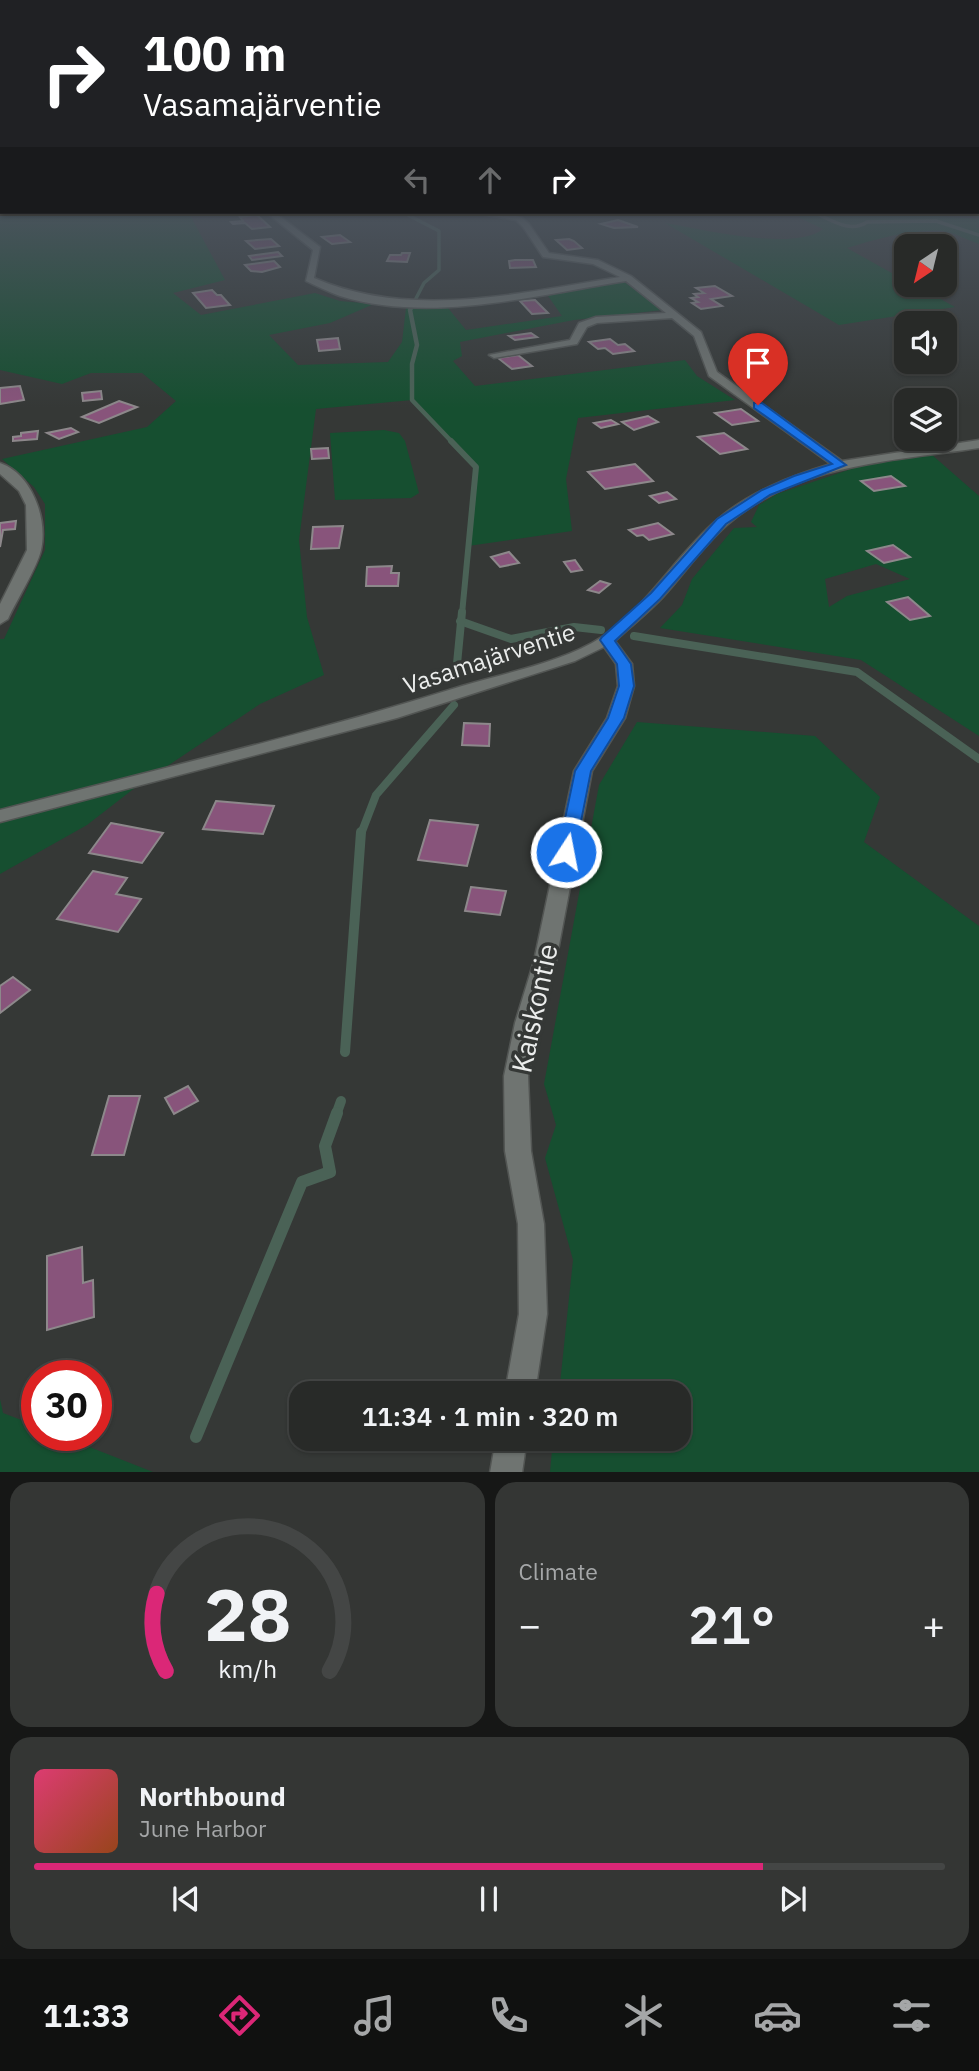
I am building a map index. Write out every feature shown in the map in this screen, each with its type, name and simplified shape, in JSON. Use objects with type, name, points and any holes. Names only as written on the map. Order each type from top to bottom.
[{"type":"street","points":[[311,271],[309,279],[351,296],[407,303],[462,302],[628,278]]},
{"type":"street","points":[[613,271],[628,278],[698,334],[704,344],[705,361],[713,374],[840,465]]},
{"type":"street","points":[[494,355],[573,342],[582,326],[596,320],[673,315]]},
{"type":"street","name":"Vasamajärventie","points":[[0,816],[391,714],[569,658],[607,640],[656,596],[722,522],[766,493],[798,478],[840,465],[979,444]]},
{"type":"street","points":[[0,467],[24,489],[33,505],[34,550],[0,619]]},
{"type":"street","name":"Kaiskontie","points":[[522,1381],[533,1314],[531,1224],[518,1152],[516,1076],[526,1023],[545,961],[583,771],[616,718],[626,686],[624,664],[607,640]]},
{"type":"street","points":[[506,1472],[510,1451]]},
{"type":"green space","points":[[0,271],[220,271],[225,280],[173,293],[201,315],[315,293],[340,301],[374,304],[330,323],[269,335],[298,365],[388,362],[402,342],[406,308],[448,308],[466,330],[562,316],[546,293],[623,281],[662,310],[574,320],[460,342],[462,356],[453,361],[475,386],[685,360],[697,376],[735,400],[578,418],[566,479],[572,531],[468,546],[476,467],[412,400],[316,409],[299,540],[307,617],[324,675],[260,704],[136,787],[87,825],[0,874],[0,639],[4,639],[45,550],[45,504],[34,487],[2,459],[147,427],[176,401],[142,373],[91,373],[62,384],[0,370]]},
{"type":"green space","points":[[746,271],[888,271],[894,274],[894,298],[939,298],[955,307],[929,311],[894,311],[894,316],[839,325]]},
{"type":"green space","points":[[384,430],[399,433],[405,441],[419,493],[411,498],[335,500],[330,433]]},
{"type":"green space","points":[[931,454],[979,496],[979,736],[861,660],[660,628],[682,605],[692,579],[734,528],[757,527],[751,522],[759,505],[777,494],[857,467]],"holes":[[[876,564],[910,579],[847,596],[829,607],[825,579]]]},
{"type":"green space","points":[[637,722],[815,736],[880,797],[864,842],[979,926],[979,1472],[550,1472],[552,1451],[691,1451],[691,1381],[560,1381],[573,1260],[545,1158],[556,1125],[544,1084],[599,785]]},
{"type":"green space","points":[[0,1399],[3,1413],[21,1420],[21,1451],[100,1451],[153,1472],[0,1472]]},
{"type":"building","points":[[715,286],[732,296],[711,299],[722,306],[701,309],[692,303],[698,302],[691,298],[698,297],[694,294],[704,293],[696,288]]},
{"type":"building","points":[[212,290],[230,305],[206,308],[193,293]]},
{"type":"building","points":[[535,300],[548,313],[532,314],[520,301]]},
{"type":"building","points":[[531,333],[537,337],[515,340],[509,336]]},
{"type":"building","points":[[338,338],[340,349],[319,351],[317,340]]},
{"type":"building","points":[[610,339],[618,345],[625,344],[634,351],[613,354],[605,348],[598,349],[589,342]]},
{"type":"building","points":[[518,355],[532,366],[512,369],[498,358]]},
{"type":"building","points":[[20,386],[24,400],[0,404],[0,388]]},
{"type":"building","points":[[101,391],[102,399],[83,401],[82,393]]},
{"type":"building","points":[[119,401],[137,407],[99,423],[82,417]]},
{"type":"building","points":[[741,409],[758,421],[732,425],[715,413]]},
{"type":"building","points":[[648,416],[658,422],[634,430],[622,422]]},
{"type":"building","points":[[611,420],[618,424],[601,428],[594,423]]},
{"type":"building","points":[[71,428],[78,432],[59,439],[47,433]]},
{"type":"building","points":[[38,431],[37,439],[13,441],[13,437],[21,436],[21,433]]},
{"type":"building","points":[[724,433],[747,449],[720,454],[698,437]]},
{"type":"building","points":[[328,448],[329,458],[312,459],[311,449]]},
{"type":"building","points":[[635,464],[653,481],[605,489],[588,472]]},
{"type":"building","points":[[891,476],[905,486],[874,491],[861,481]]},
{"type":"building","points":[[667,492],[676,499],[659,503],[650,496]]},
{"type":"building","points":[[16,521],[15,529],[3,530],[0,547],[0,523]]},
{"type":"building","points":[[658,523],[673,534],[649,540],[629,530]]},
{"type":"building","points":[[343,526],[339,548],[311,549],[313,527]]},
{"type":"building","points":[[893,545],[910,557],[884,563],[867,551]]},
{"type":"building","points":[[509,552],[519,563],[500,567],[491,557]]},
{"type":"building","points":[[575,560],[582,570],[571,572],[564,562]]},
{"type":"building","points":[[392,566],[391,573],[399,573],[398,586],[366,586],[367,567]]},
{"type":"building","points":[[600,581],[610,584],[599,593],[588,590]]},
{"type":"building","points":[[908,597],[930,616],[910,620],[887,602]]},
{"type":"building","points":[[464,723],[490,724],[489,746],[462,745]]},
{"type":"building","points":[[216,801],[274,806],[263,834],[203,829]]},
{"type":"building","points":[[430,820],[478,825],[467,866],[418,860]]},
{"type":"building","points":[[111,823],[163,833],[142,863],[89,853]]},
{"type":"building","points":[[93,871],[127,878],[116,894],[141,899],[118,932],[57,919]]},
{"type":"building","points":[[471,887],[506,891],[500,915],[465,911]]},
{"type":"building","points":[[13,977],[30,990],[0,1013],[0,986]]},
{"type":"building","points":[[188,1086],[198,1101],[174,1114],[165,1098]]},
{"type":"building","points":[[109,1096],[140,1096],[124,1155],[92,1155]]},
{"type":"building","points":[[82,1247],[83,1283],[93,1280],[94,1317],[47,1330],[47,1256]]},
{"type":"waterway","points":[[411,308],[424,283],[438,271]]},
{"type":"waterway","points":[[411,308],[417,345],[412,364],[412,400],[452,442]]},
{"type":"waterway","points":[[451,441],[476,467],[462,614]]},
{"type":"waterway","points":[[461,621],[462,612]]},
{"type":"waterway","points":[[456,674],[461,621]]},
{"type":"waterway","points":[[461,621],[511,639],[574,627],[601,630]]},
{"type":"waterway","points":[[634,636],[857,672],[979,759]]},
{"type":"waterway","points":[[361,834],[376,795],[454,705]]},
{"type":"waterway","points":[[345,1052],[361,832]]},
{"type":"waterway","points":[[336,1115],[341,1101]]},
{"type":"waterway","points":[[196,1437],[302,1182],[330,1172],[325,1146],[337,1113]]},
{"type":"route","points":[[566,852],[583,771],[616,718],[626,686],[624,664],[607,640],[656,596],[722,522],[766,493],[798,478],[840,465],[758,405]]}]
